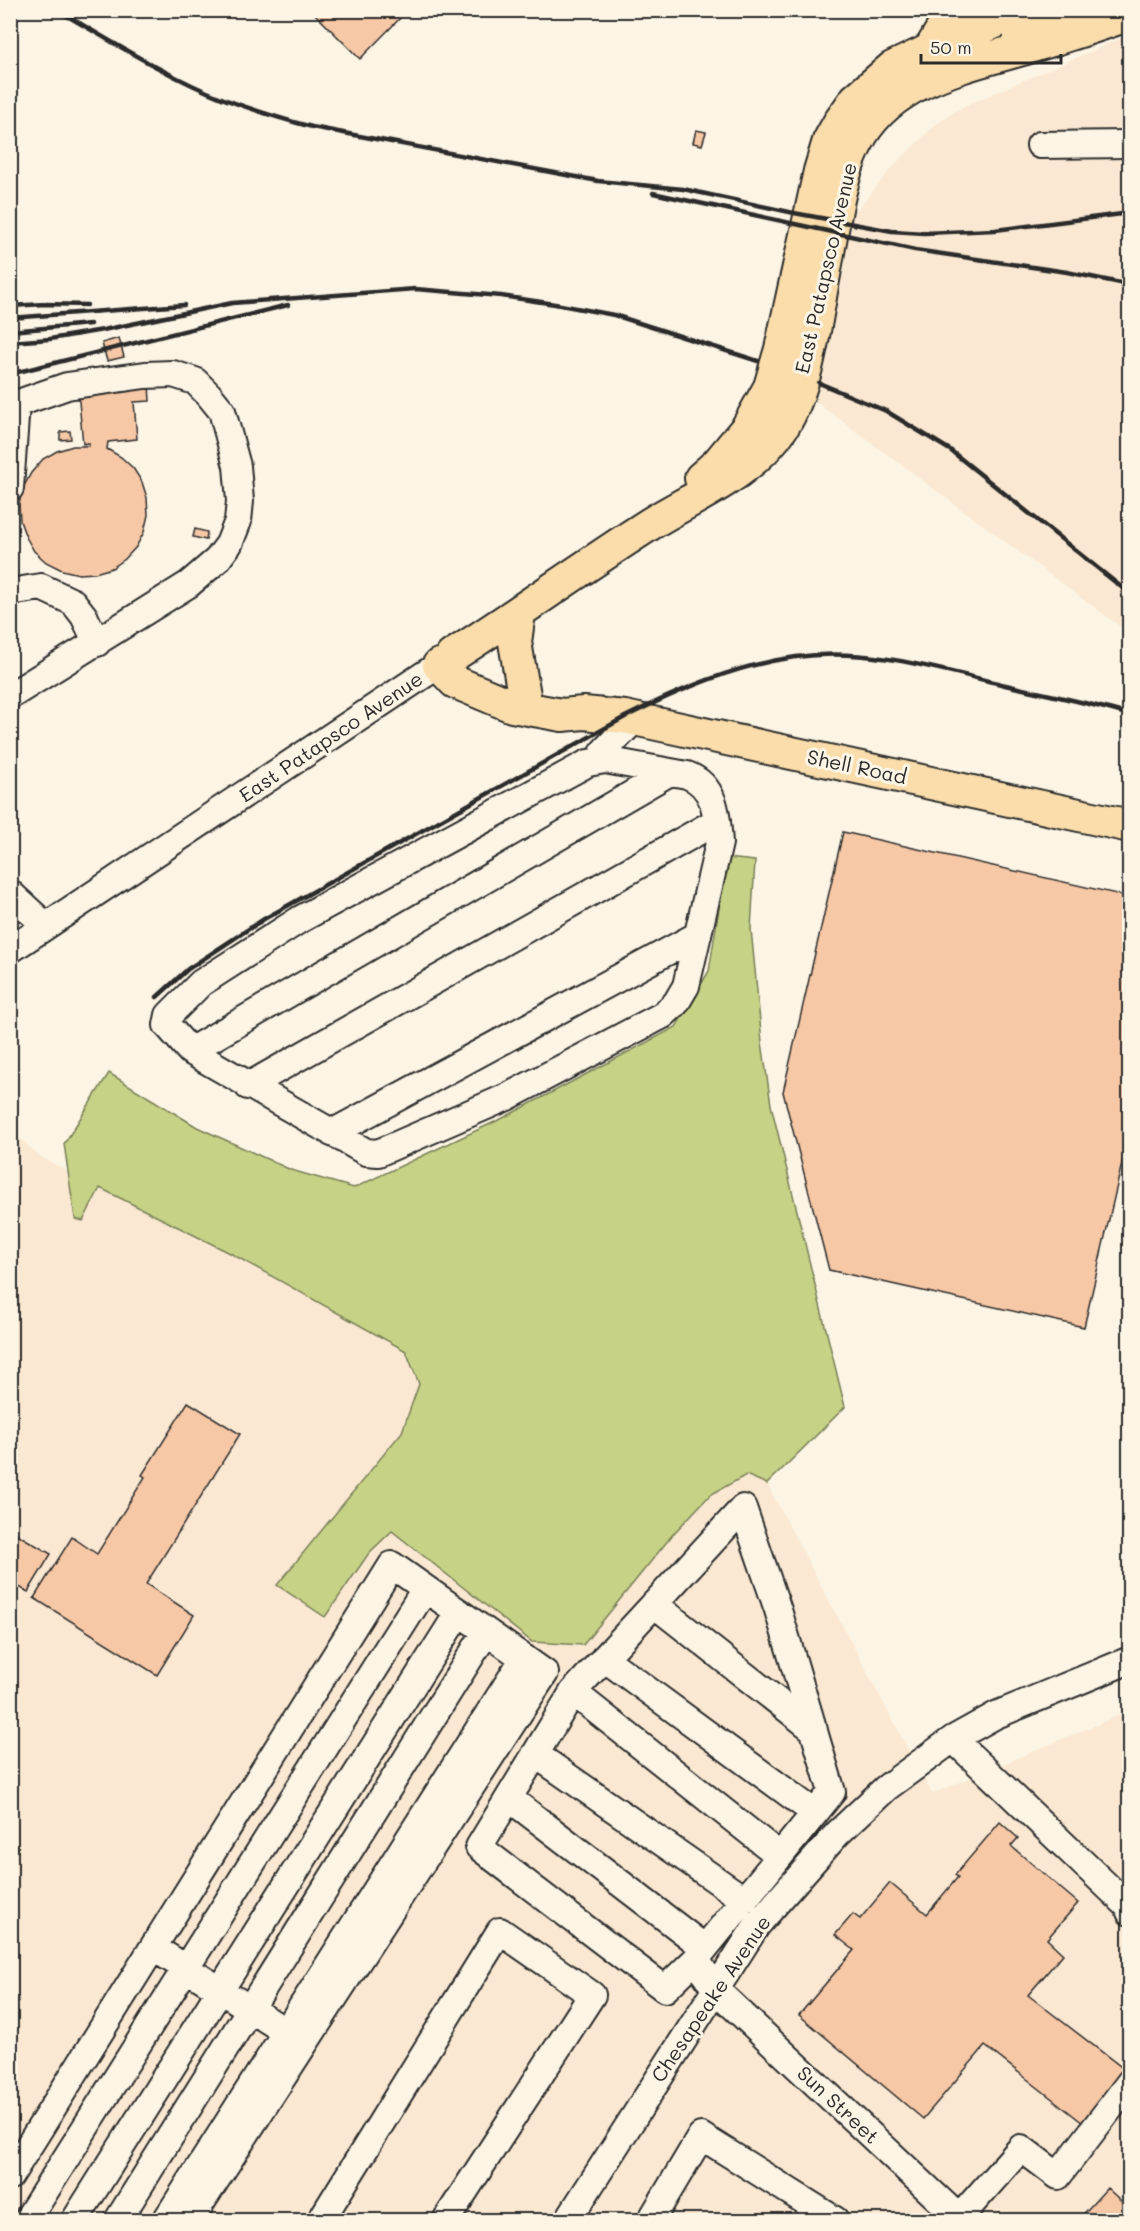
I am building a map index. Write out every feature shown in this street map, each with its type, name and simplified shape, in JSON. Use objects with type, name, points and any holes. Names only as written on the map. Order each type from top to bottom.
[{"type":"main road","points":[[935,62],[951,10]]},
{"type":"main road","name":"East Patapsco Avenue","points":[[935,62],[1023,10]]},
{"type":"main road","points":[[935,62],[1031,32],[1062,10]]},
{"type":"main road","name":"East Patapsco Avenue","points":[[445,660],[652,524],[718,463],[747,428],[770,387],[782,349],[820,171],[829,141],[856,99],[875,81],[892,68],[935,62],[1072,34],[1130,14]]},
{"type":"main road","points":[[519,613],[515,642],[524,694]]},
{"type":"main road","name":"Shell Road","points":[[445,660],[475,671],[497,684],[584,713]]},
{"type":"main road","name":"Shell Road","points":[[445,660],[455,682],[512,706],[530,711],[562,715],[584,713],[635,720],[1130,826]]},
{"type":"street","points":[[1040,145],[1130,144]]},
{"type":"street","points":[[10,488],[13,405],[67,386],[145,375],[173,374],[195,381],[222,411],[237,466],[240,501],[238,521],[229,544],[217,561],[189,584],[10,696]]},
{"type":"street","points":[[10,592],[41,586],[74,602],[84,616],[97,643]]},
{"type":"street","name":"East Patapsco Avenue","points":[[10,950],[445,660]]},
{"type":"street","points":[[605,760],[604,751],[635,720]]},
{"type":"street","points":[[605,760],[670,772],[693,777],[705,786],[717,820],[719,843],[686,986],[676,1003],[663,1015],[507,1097],[378,1153],[366,1152],[190,1051],[167,1025],[169,1015],[201,983],[299,920],[588,763],[605,760]]},
{"type":"street","points":[[190,1051],[670,772]]},
{"type":"street","points":[[248,1086],[717,820]]},
{"type":"street","points":[[10,893],[46,926]]},
{"type":"street","points":[[332,1132],[698,935]]},
{"type":"street","points":[[743,1508],[778,1610],[832,1792],[701,1954],[665,1989],[479,1847],[573,1692],[604,1658],[743,1508]]},
{"type":"street","points":[[10,2176],[392,1565],[544,1673],[295,2037],[165,2220]]},
{"type":"street","points":[[27,2220],[425,1589]]},
{"type":"street","points":[[654,1604],[814,1730]]},
{"type":"street","points":[[75,2220],[459,1612]]},
{"type":"street","points":[[118,2220],[486,1632]]},
{"type":"street","points":[[604,1658],[815,1813]]},
{"type":"street","name":"Chesapeake Avenue","points":[[568,2220],[757,1925],[837,1834],[886,1788],[953,1739],[996,1715],[1130,1660]]},
{"type":"street","points":[[573,1692],[780,1856]]},
{"type":"street","points":[[953,1739],[1128,1906],[1130,1912]]},
{"type":"street","points":[[536,1754],[745,1900]]},
{"type":"street","points":[[509,1798],[701,1954]]},
{"type":"street","points":[[321,2220],[500,1931],[592,1995],[446,2220]]},
{"type":"street","points":[[154,1948],[295,2037]]},
{"type":"street","name":"Sun Street","points":[[701,1954],[715,1989],[960,2219]]},
{"type":"street","points":[[190,2220],[295,2037]]},
{"type":"street","points":[[960,2219],[1021,2148],[1058,2176],[1130,2082]]},
{"type":"street","points":[[651,2220],[701,2136],[835,2220]]},
{"type":"shaded area","points":[[1129,35],[1129,633],[812,399],[853,215],[897,162],[935,125],[962,107]]},
{"type":"shaded area","points":[[10,1130],[41,1157],[99,1188],[767,1484],[932,1794],[1129,1711],[1129,2220],[11,2220]]},
{"type":"green space","points":[[727,858],[755,861],[751,929],[762,1042],[771,1105],[845,1407],[767,1484],[746,1475],[710,1495],[674,1533],[583,1645],[532,1642],[392,1531],[369,1553],[325,1617],[277,1585],[402,1432],[419,1384],[406,1351],[230,1253],[100,1188],[83,1221],[75,1219],[64,1144],[109,1073],[197,1127],[291,1170],[354,1188],[503,1118],[676,1027],[709,971]]},
{"type":"building","points":[[311,10],[408,10],[360,59]]},
{"type":"building","points":[[696,130],[706,132],[702,145],[693,143]]},
{"type":"building","points":[[119,338],[124,357],[107,361],[102,343]]},
{"type":"building","points":[[149,385],[150,401],[134,402],[137,439],[108,442],[107,449],[121,457],[133,468],[142,482],[147,498],[148,515],[144,532],[136,547],[112,568],[95,573],[79,574],[62,570],[46,562],[34,551],[26,537],[20,521],[19,504],[23,488],[31,473],[43,459],[73,446],[89,446],[89,443],[83,444],[78,391]]},
{"type":"building","points":[[70,431],[71,439],[60,440],[60,432]]},
{"type":"building","points":[[195,529],[207,532],[206,540],[193,537]]},
{"type":"building","points":[[843,832],[1130,897],[1130,1129],[1084,1327],[829,1270],[783,1092]]},
{"type":"building","points":[[188,1402],[240,1434],[146,1584],[194,1615],[157,1675],[34,1598],[72,1537],[97,1554],[145,1477],[142,1475]]},
{"type":"building","points":[[10,1530],[51,1554],[28,1592],[12,1583],[10,1585]]},
{"type":"building","points":[[1000,1822],[1018,1838],[1011,1846],[1078,1903],[1047,1939],[1063,1954],[1028,1995],[1129,2073],[1088,2127],[985,2046],[923,2119],[799,2015],[854,1950],[835,1935],[853,1914],[860,1919],[890,1883],[927,1914],[958,1877],[955,1875]]},
{"type":"building","points":[[1107,2188],[1130,2209],[1130,2220],[1078,2220]]},
{"type":"railway","points":[[57,10],[139,58],[202,90],[246,107],[312,127],[598,181],[683,189],[892,231],[924,233],[995,230],[1130,213]]},
{"type":"railway","points":[[653,193],[915,250],[1067,272],[1130,285]]},
{"type":"railway","points":[[10,342],[50,339],[103,330],[232,303],[415,289],[501,296],[614,315],[758,361]]},
{"type":"railway","points":[[10,306],[87,305]]},
{"type":"railway","points":[[10,318],[184,305]]},
{"type":"railway","points":[[10,374],[288,305]]},
{"type":"railway","points":[[10,331],[90,324]]},
{"type":"railway","points":[[819,383],[886,411],[950,450],[1130,594]]},
{"type":"railway","points":[[157,997],[188,969],[264,919],[625,717],[666,697],[729,672],[796,657],[822,655],[874,657],[925,666],[1130,715]]}]
